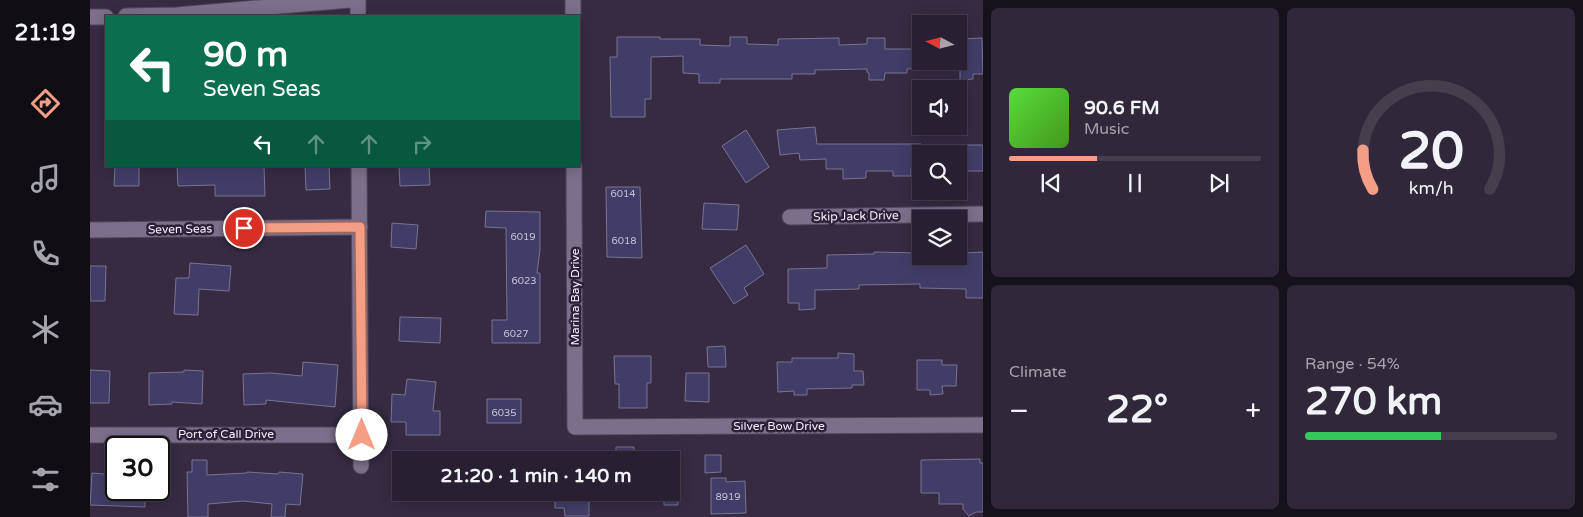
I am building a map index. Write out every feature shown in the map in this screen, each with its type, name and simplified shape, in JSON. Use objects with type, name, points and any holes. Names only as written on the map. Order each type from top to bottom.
[{"type":"street","points":[[160,15],[195,14],[350,0]]},
{"type":"street","points":[[358,0],[358,15]]},
{"type":"street","points":[[573,0],[573,15]]},
{"type":"street","points":[[90,17],[105,16]]},
{"type":"street","points":[[359,167],[361,466]]},
{"type":"street","name":"Marina Bay Drive","points":[[574,167],[576,427]]},
{"type":"street","name":"Skip Jack Drive","points":[[790,217],[983,214]]},
{"type":"street","name":"Seven Seas","points":[[90,230],[360,227]]},
{"type":"street","name":"Silver Bow Drive","points":[[576,427],[983,424]]},
{"type":"street","name":"Port of Call Drive","points":[[90,436],[362,435]]},
{"type":"building","points":[[617,37],[700,39],[700,45],[730,46],[730,37],[747,37],[747,44],[778,45],[778,39],[839,38],[839,45],[867,44],[867,38],[885,38],[885,49],[912,49],[912,69],[907,69],[907,73],[885,73],[884,80],[869,80],[867,69],[815,70],[815,74],[792,74],[792,79],[720,79],[720,83],[699,83],[699,74],[683,73],[683,56],[651,57],[651,99],[645,99],[645,117],[611,117],[610,57],[617,57]]},
{"type":"building","points":[[982,38],[983,74],[973,74],[973,79],[960,80],[960,70],[968,70],[968,39]]},
{"type":"building","points":[[815,127],[817,144],[921,145],[912,145],[911,176],[893,176],[893,171],[866,171],[866,178],[843,179],[843,169],[826,169],[826,159],[800,160],[799,153],[780,155],[777,130]]},
{"type":"building","points":[[746,130],[769,167],[746,183],[722,146]]},
{"type":"building","points":[[967,145],[983,145],[983,171],[967,171]]},
{"type":"building","points":[[115,167],[139,167],[139,186],[114,186]]},
{"type":"building","points":[[177,167],[264,167],[265,196],[215,196],[215,185],[178,186]]},
{"type":"building","points":[[305,167],[329,167],[330,189],[306,190]]},
{"type":"building","points":[[399,167],[429,167],[430,185],[400,186]]},
{"type":"building","points":[[606,187],[640,187],[642,258],[607,257]]},
{"type":"building","points":[[704,203],[739,205],[737,230],[702,229]]},
{"type":"building","points":[[486,211],[540,212],[540,250],[537,273],[540,273],[540,343],[492,343],[492,320],[507,320],[506,228],[485,227]]},
{"type":"building","points":[[392,223],[418,225],[416,249],[391,247]]},
{"type":"building","points":[[746,245],[764,274],[744,288],[748,295],[734,304],[710,268]]},
{"type":"building","points":[[874,252],[912,253],[912,265],[967,265],[967,253],[983,252],[983,298],[966,298],[966,289],[920,288],[920,284],[859,285],[859,289],[815,290],[815,309],[799,310],[799,303],[788,303],[788,269],[827,268],[827,255],[874,254]]},
{"type":"building","points":[[190,263],[231,266],[229,291],[199,289],[198,315],[174,314],[176,278],[189,278]]},
{"type":"building","points":[[90,266],[106,266],[105,301],[90,301]]},
{"type":"building","points":[[400,317],[441,318],[440,343],[399,341]]},
{"type":"building","points":[[725,346],[726,367],[708,367],[707,347]]},
{"type":"building","points":[[838,353],[854,354],[854,371],[863,371],[864,385],[852,385],[852,388],[807,389],[807,395],[794,395],[794,391],[778,392],[777,362],[792,362],[792,358],[838,358]]},
{"type":"building","points":[[614,356],[651,356],[651,383],[647,383],[647,408],[619,408],[619,384],[615,384]]},
{"type":"building","points":[[917,360],[942,360],[942,365],[957,365],[956,386],[942,386],[943,394],[930,395],[930,390],[917,390]]},
{"type":"building","points":[[303,362],[338,365],[335,407],[266,400],[266,404],[244,405],[243,374],[271,373],[302,376]]},
{"type":"building","points":[[90,370],[110,371],[109,403],[90,403]]},
{"type":"building","points":[[184,370],[203,371],[202,404],[172,402],[172,404],[149,405],[149,373],[184,372]]},
{"type":"building","points":[[686,373],[709,373],[709,402],[685,401]]},
{"type":"building","points":[[407,379],[436,382],[433,411],[440,411],[440,435],[406,435],[406,422],[391,422],[392,394],[405,395]]},
{"type":"building","points":[[487,399],[521,399],[521,423],[487,423]]},
{"type":"building","points":[[616,447],[634,447],[634,451],[616,451]]},
{"type":"building","points":[[705,455],[721,455],[721,472],[705,473]]},
{"type":"building","points":[[980,459],[980,463],[983,463],[983,512],[976,512],[969,516],[963,509],[963,504],[939,504],[939,493],[921,493],[921,460]]},
{"type":"building","points":[[192,460],[207,460],[207,475],[247,472],[303,474],[300,505],[286,504],[285,517],[271,517],[272,504],[243,501],[208,504],[208,517],[188,517],[187,472],[192,472]]},
{"type":"building","points":[[92,473],[105,474],[105,501],[145,501],[145,507],[90,505]]},
{"type":"building","points":[[711,478],[726,478],[726,482],[745,481],[746,513],[711,514]]},
{"type":"building","points":[[555,501],[589,501],[589,516],[565,516],[564,508],[555,508]]},
{"type":"building","points":[[664,501],[678,501],[678,505],[664,505]]},
{"type":"route","points":[[244,228],[360,227],[362,435]]}]
